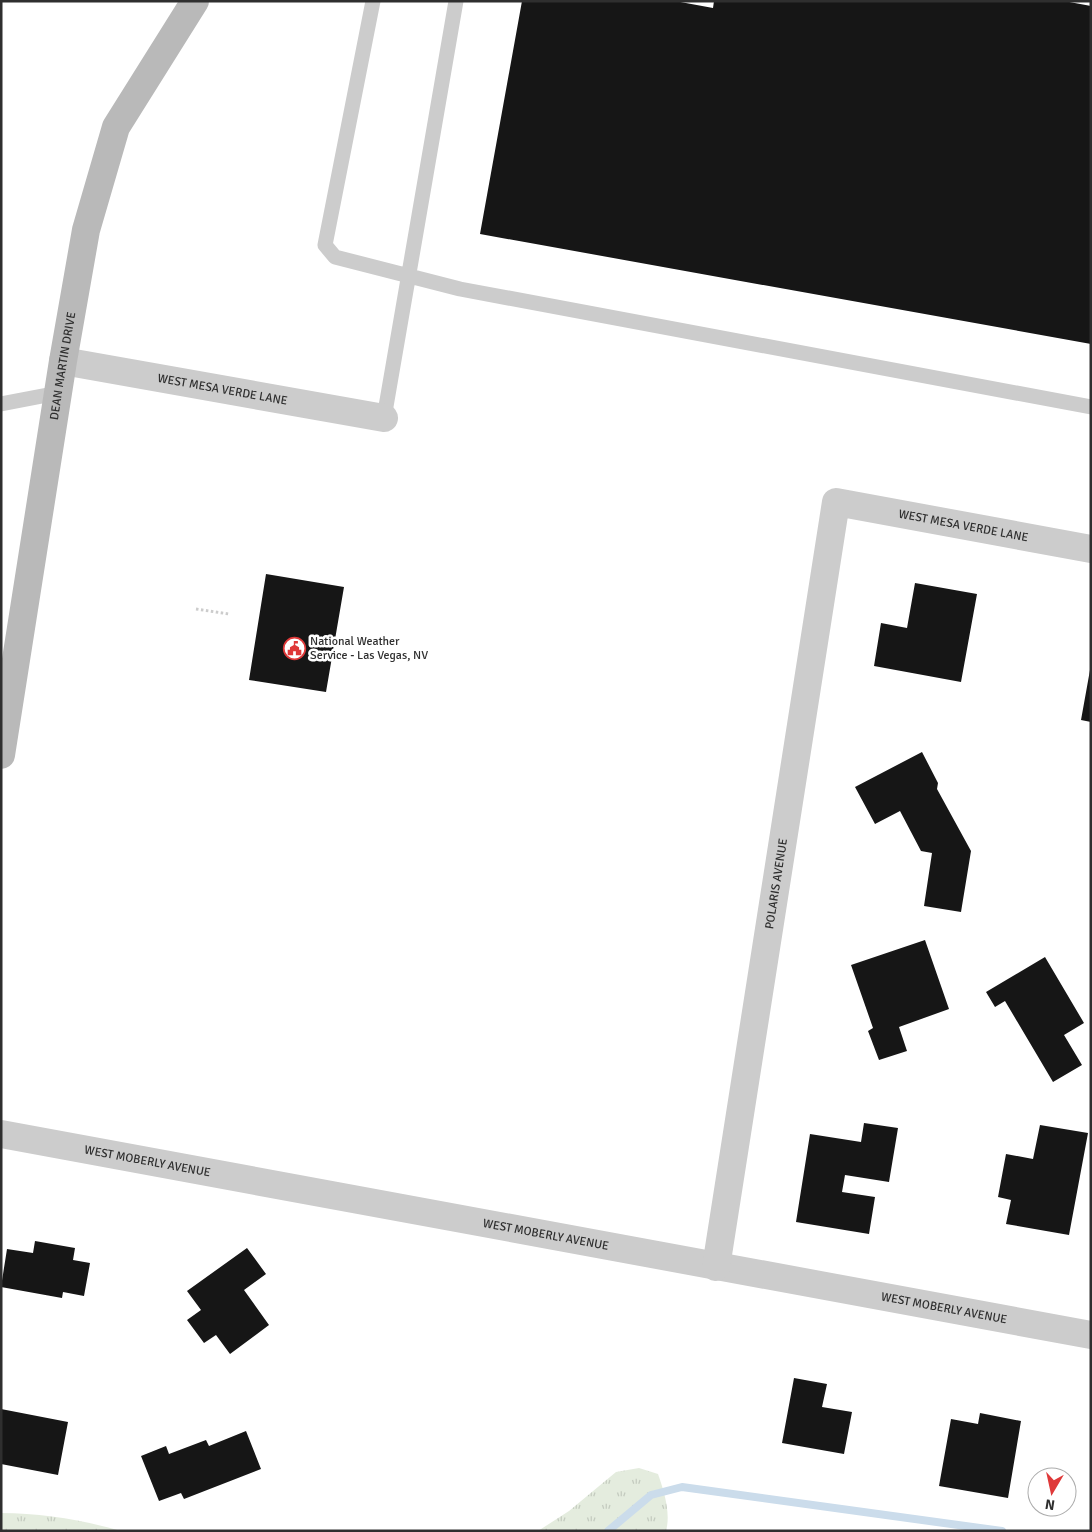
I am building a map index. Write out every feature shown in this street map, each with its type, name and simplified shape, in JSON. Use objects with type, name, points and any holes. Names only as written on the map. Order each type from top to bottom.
[{"type":"main road","name":"DEAN MARTIN DRIVE","points":[[1,755],[63,361],[86,230],[116,127],[195,1]]},
{"type":"street","name":"WEST MESA VERDE LANE","points":[[63,361],[384,418]]},
{"type":"street","name":"WEST MESA VERDE LANE","points":[[836,502],[1091,549]]},
{"type":"street","name":"POLARIS AVENUE","points":[[716,1267],[836,502]]},
{"type":"street","name":"WEST MOBERLY AVENUE","points":[[1,1134],[1091,1335]]},
{"type":"lane","points":[[373,1],[325,244],[335,256],[460,289],[1091,407]]},
{"type":"lane","points":[[384,418],[456,1]]},
{"type":"lane","points":[[1,404],[58,393]]},
{"type":"path","points":[[196,609],[229,614]]},
{"type":"green space","points":[[639,1468],[658,1474],[668,1517],[666,1531],[538,1531],[569,1511],[616,1472]]},
{"type":"green space","points":[[1,1513],[32,1514],[62,1518],[121,1531],[1,1531]]},
{"type":"building","points":[[522,1],[675,1],[713,8],[714,1],[1064,1],[1091,6],[1091,344],[480,234]]},
{"type":"building","name":"National Weather Service - Las Vegas, NV","points":[[266,574],[344,587],[326,692],[249,680]]},
{"type":"building","points":[[915,583],[977,594],[961,682],[874,666],[881,623],[907,628]]},
{"type":"building","points":[[1091,670],[1091,722],[1081,720]]},
{"type":"building","points":[[922,752],[938,783],[937,789],[971,851],[961,912],[924,906],[932,853],[921,851],[900,811],[875,824],[855,787]]},
{"type":"building","points":[[925,940],[949,1009],[899,1027],[907,1051],[879,1060],[868,1031],[873,1028],[851,965]]},
{"type":"building","points":[[1045,957],[1084,1023],[1064,1035],[1082,1065],[1053,1082],[1005,1001],[995,1007],[986,992]]},
{"type":"building","points":[[864,1123],[898,1128],[889,1182],[845,1175],[842,1192],[875,1197],[869,1234],[796,1222],[810,1134],[861,1142]]},
{"type":"building","points":[[1040,1125],[1088,1133],[1069,1235],[1006,1224],[1011,1200],[998,1197],[1006,1154],[1033,1159]]},
{"type":"building","points":[[35,1241],[75,1248],[73,1260],[90,1263],[84,1296],[63,1292],[62,1298],[1,1287],[7,1249],[33,1253]]},
{"type":"building","points":[[247,1248],[266,1274],[244,1290],[269,1325],[230,1354],[216,1335],[204,1343],[187,1320],[201,1310],[187,1291]]},
{"type":"building","points":[[794,1378],[827,1384],[822,1407],[852,1412],[844,1454],[782,1443]]},
{"type":"building","points":[[1,1409],[68,1422],[58,1475],[1,1464]]},
{"type":"building","points":[[980,1413],[1021,1421],[1008,1498],[939,1486],[951,1419],[978,1424]]},
{"type":"building","points":[[246,1431],[261,1469],[184,1499],[181,1493],[159,1501],[141,1456],[166,1446],[169,1454],[206,1440],[209,1446]]},
{"type":"waterway","points":[[608,1531],[651,1495],[682,1487],[1002,1531]]},
{"type":"place","name":"National Weather Service - Las Vegas, NV","points":[[294,648]]}]
